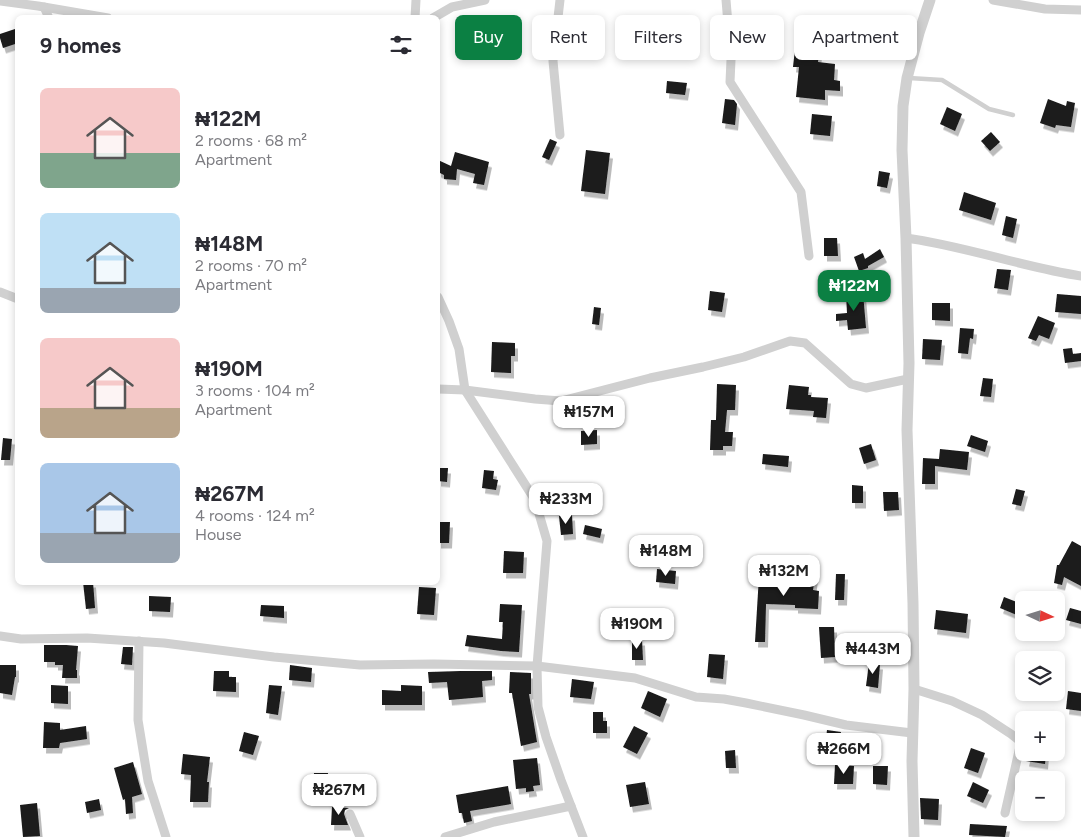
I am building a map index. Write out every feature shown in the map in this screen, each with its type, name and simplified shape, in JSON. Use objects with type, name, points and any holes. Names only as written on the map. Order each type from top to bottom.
[{"type":"street","points":[[414,15],[416,0]]},
{"type":"street","points":[[438,15],[452,7],[485,0]]},
{"type":"street","points":[[560,0],[553,61],[560,135]]},
{"type":"street","points":[[726,0],[731,60],[730,82],[801,192],[808,256]]},
{"type":"street","points":[[914,837],[912,760],[914,689],[913,603],[907,430],[906,238],[902,150],[903,106],[908,78],[919,33],[930,0]]},
{"type":"street","points":[[993,0],[1045,9],[1081,10]]},
{"type":"street","points":[[0,1],[40,4],[93,15]]},
{"type":"street","points":[[40,4],[47,15]]},
{"type":"street","points":[[906,238],[948,245],[1019,264],[1081,276]]},
{"type":"street","points":[[0,292],[15,298]]},
{"type":"street","points":[[440,301],[459,349],[465,390],[535,500],[547,541],[537,666],[538,707],[561,780],[583,837]]},
{"type":"street","points":[[440,390],[465,390],[561,401],[650,378],[703,367],[790,341],[805,343],[852,384],[866,388],[908,379]]},
{"type":"street","points":[[0,636],[21,639],[87,638],[139,641],[274,658],[360,665],[537,666],[635,678],[696,697],[754,704],[846,725],[912,733]]},
{"type":"street","points":[[139,641],[138,720],[148,781],[166,837]]},
{"type":"street","points":[[914,689],[952,701],[982,715],[1021,742],[1005,813]]},
{"type":"street","points":[[445,837],[494,822],[571,806]]},
{"type":"street","points":[[350,814],[360,837]]},
{"type":"lane","points":[[908,78],[942,80],[989,109],[1013,115]]},
{"type":"building","points":[[15,29],[15,44],[3,48],[0,34]]},
{"type":"building","points":[[794,58],[794,60],[818,60],[818,62],[835,64],[834,80],[840,81],[840,91],[825,90],[825,100],[796,97],[799,67],[793,67]]},
{"type":"building","points":[[667,81],[687,83],[685,95],[666,93]]},
{"type":"building","points":[[725,99],[734,100],[737,104],[735,125],[722,123]]},
{"type":"building","points":[[1048,99],[1066,106],[1067,101],[1075,103],[1071,127],[1056,125],[1055,128],[1040,123]]},
{"type":"building","points":[[947,107],[962,114],[955,131],[940,124]]},
{"type":"building","points":[[812,114],[832,116],[830,136],[810,134]]},
{"type":"building","points":[[991,132],[1000,142],[990,151],[981,141]]},
{"type":"building","points":[[550,139],[557,142],[549,160],[542,157]]},
{"type":"building","points":[[586,150],[610,153],[605,194],[581,191]]},
{"type":"building","points":[[455,152],[489,162],[484,185],[473,183],[475,174],[457,169],[456,180],[444,179],[444,175],[440,173],[440,161],[451,166]]},
{"type":"building","points":[[879,171],[890,173],[887,188],[877,186]]},
{"type":"building","points":[[964,192],[996,203],[991,220],[959,210]]},
{"type":"building","points":[[1006,216],[1017,219],[1013,238],[1002,235]]},
{"type":"building","points":[[824,238],[837,238],[838,256],[824,256]]},
{"type":"building","points":[[880,249],[884,257],[868,266],[868,268],[859,271],[854,257],[863,253],[865,259]]},
{"type":"building","points":[[997,269],[1011,270],[1008,290],[994,288]]},
{"type":"building","points":[[710,291],[725,293],[722,312],[708,310]]},
{"type":"building","points":[[863,293],[866,328],[848,330],[847,320],[836,321],[836,314],[847,313],[846,294]]},
{"type":"building","points":[[1057,294],[1081,296],[1081,314],[1055,312]]},
{"type":"building","points":[[932,303],[950,303],[950,321],[932,320]]},
{"type":"building","points":[[594,307],[601,308],[599,325],[592,324]]},
{"type":"building","points":[[1038,316],[1055,323],[1049,339],[1039,335],[1036,341],[1028,338]]},
{"type":"building","points":[[960,328],[974,329],[973,339],[970,338],[968,354],[958,353]]},
{"type":"building","points":[[923,339],[942,340],[940,360],[922,359]]},
{"type":"building","points":[[492,342],[515,343],[515,356],[511,356],[511,373],[491,372]]},
{"type":"building","points":[[1072,348],[1073,354],[1081,353],[1081,361],[1065,363],[1063,349]]},
{"type":"building","points":[[983,378],[993,379],[991,397],[980,396]]},
{"type":"building","points":[[717,384],[736,385],[735,410],[727,410],[725,432],[733,432],[732,446],[723,446],[723,450],[710,450],[711,420],[716,420]]},
{"type":"building","points":[[789,385],[809,387],[808,395],[811,395],[811,397],[828,398],[826,418],[813,417],[814,411],[786,409]]},
{"type":"building","points":[[597,430],[597,444],[581,445],[581,431]]},
{"type":"building","points":[[971,435],[988,441],[985,452],[967,446]]},
{"type":"building","points":[[3,438],[12,439],[10,460],[1,460]]},
{"type":"building","points":[[871,444],[876,460],[864,464],[859,448]]},
{"type":"building","points":[[940,449],[969,452],[967,470],[935,466],[935,484],[922,484],[923,458],[939,459]]},
{"type":"building","points":[[763,454],[789,456],[788,467],[762,464]]},
{"type":"building","points":[[440,468],[448,468],[447,482],[440,481]]},
{"type":"building","points":[[484,470],[494,471],[493,479],[498,480],[496,490],[482,488]]},
{"type":"building","points":[[852,485],[863,486],[863,503],[852,503]]},
{"type":"building","points":[[1016,489],[1025,491],[1021,506],[1012,504]]},
{"type":"building","points":[[883,492],[898,492],[899,510],[884,511]]},
{"type":"building","points":[[572,515],[573,534],[561,535],[559,516]]},
{"type":"building","points":[[440,522],[450,522],[449,543],[440,543]]},
{"type":"building","points":[[585,525],[602,529],[600,538],[583,534]]},
{"type":"building","points":[[1072,541],[1081,546],[1081,586],[1064,577],[1062,585],[1054,583],[1057,565],[1059,565]]},
{"type":"building","points":[[504,551],[524,552],[523,573],[503,573]]},
{"type":"building","points":[[657,569],[676,571],[675,584],[656,582]]},
{"type":"building","points":[[799,574],[815,576],[813,590],[819,591],[818,609],[795,608],[795,605],[766,604],[765,642],[755,642],[759,576],[799,578]]},
{"type":"building","points":[[836,574],[845,574],[844,600],[835,600]]},
{"type":"building","points":[[83,585],[93,585],[95,608],[86,609]]},
{"type":"building","points":[[419,587],[436,588],[434,615],[417,614]]},
{"type":"building","points":[[149,596],[171,597],[170,612],[149,611]]},
{"type":"building","points":[[1004,597],[1015,601],[1015,614],[1000,608]]},
{"type":"building","points":[[500,604],[522,605],[519,652],[465,646],[467,635],[502,639],[503,622],[499,622]]},
{"type":"building","points":[[261,605],[284,606],[284,618],[260,616]]},
{"type":"building","points":[[1070,608],[1081,611],[1081,624],[1066,620]]},
{"type":"building","points":[[936,610],[968,614],[966,633],[934,629]]},
{"type":"building","points":[[819,627],[834,627],[835,657],[821,658]]},
{"type":"building","points":[[632,640],[642,640],[643,660],[632,660]]},
{"type":"building","points":[[44,645],[78,646],[77,678],[62,678],[63,665],[55,665],[55,662],[44,662]]},
{"type":"building","points":[[123,647],[133,647],[132,665],[121,664]]},
{"type":"building","points":[[709,654],[725,655],[723,679],[707,677]]},
{"type":"building","points":[[869,663],[880,664],[878,688],[866,686]]},
{"type":"building","points":[[0,665],[16,665],[16,677],[12,695],[0,693]]},
{"type":"building","points":[[290,665],[312,668],[311,682],[289,680]]},
{"type":"building","points":[[214,671],[229,671],[229,677],[236,677],[236,692],[213,691]]},
{"type":"building","points":[[492,671],[492,680],[482,681],[483,697],[449,700],[447,682],[429,683],[428,672]]},
{"type":"building","points":[[510,672],[531,673],[531,694],[529,694],[537,742],[521,746],[512,693],[509,693]]},
{"type":"building","points":[[572,679],[594,682],[591,699],[570,697]]},
{"type":"building","points":[[51,685],[68,686],[68,704],[51,703]]},
{"type":"building","points":[[269,685],[282,686],[278,715],[266,713]]},
{"type":"building","points":[[401,685],[422,686],[422,705],[382,705],[382,690],[401,691]]},
{"type":"building","points":[[648,691],[667,699],[660,717],[641,708]]},
{"type":"building","points":[[1068,691],[1081,693],[1081,711],[1066,709]]},
{"type":"building","points":[[593,712],[603,712],[603,721],[607,721],[607,733],[593,733]]},
{"type":"building","points":[[44,722],[60,723],[60,730],[86,726],[87,739],[60,743],[59,748],[43,748]]},
{"type":"building","points":[[634,726],[648,733],[637,754],[623,747]]},
{"type":"building","points":[[827,730],[841,732],[838,749],[825,748]]},
{"type":"building","points":[[244,732],[259,736],[253,755],[239,751]]},
{"type":"building","points":[[971,748],[985,753],[978,773],[964,768]]},
{"type":"building","points":[[735,750],[736,768],[726,768],[725,751]]},
{"type":"building","points":[[183,754],[210,757],[207,782],[209,782],[208,802],[190,802],[191,775],[181,774]]},
{"type":"building","points":[[537,758],[540,785],[533,786],[534,791],[526,792],[526,788],[516,789],[513,760]]},
{"type":"building","points":[[1026,761],[1045,761],[1045,764]]},
{"type":"building","points":[[133,762],[142,794],[132,797],[133,813],[126,814],[125,799],[123,800],[114,768]]},
{"type":"building","points":[[835,765],[854,766],[853,784],[834,784]]},
{"type":"building","points":[[873,766],[888,766],[887,785],[873,784]]},
{"type":"building","points":[[314,773],[328,773],[327,796],[313,796]]},
{"type":"building","points":[[645,782],[649,804],[630,807],[626,785]]},
{"type":"building","points":[[973,782],[989,790],[983,803],[967,796]]},
{"type":"building","points":[[508,786],[511,804],[470,811],[472,821],[464,823],[462,813],[459,813],[456,795]]},
{"type":"building","points":[[920,798],[939,799],[938,820],[921,819]]},
{"type":"building","points":[[99,799],[101,810],[87,813],[85,802]]},
{"type":"building","points":[[37,803],[40,836],[23,837],[20,805]]},
{"type":"building","points":[[332,807],[349,808],[345,810],[344,814],[348,825],[331,825]]},
{"type":"building","points":[[970,824],[1007,826],[1005,837],[969,835]]}]
